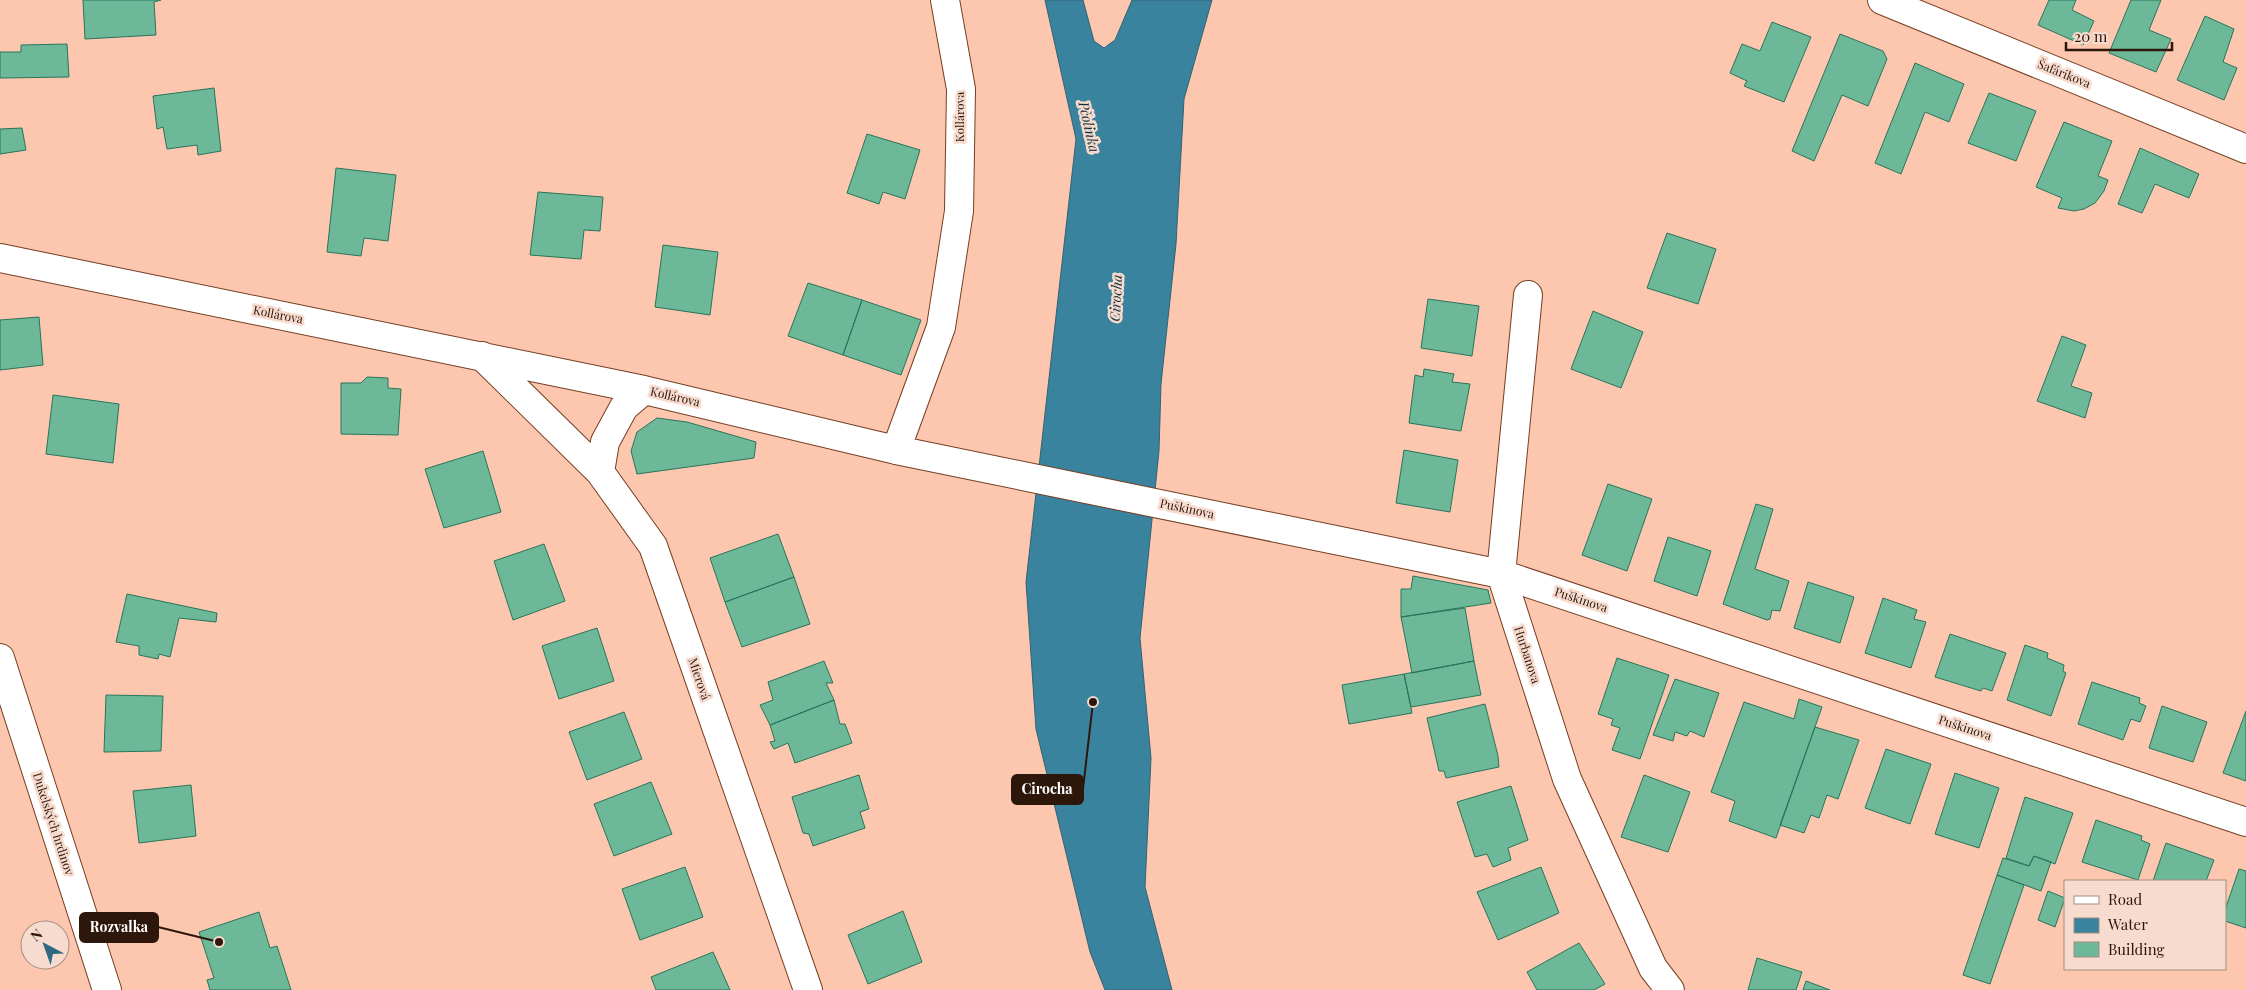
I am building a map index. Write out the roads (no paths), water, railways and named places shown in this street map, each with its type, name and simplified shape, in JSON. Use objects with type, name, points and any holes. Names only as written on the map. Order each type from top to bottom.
[{"type":"street","name":"Kollárova","points":[[0,258],[644,390],[896,450],[942,327],[960,211],[961,89],[945,0]]},
{"type":"street","name":"Šafárikova","points":[[1882,0],[2246,149]]},
{"type":"street","name":"Hurbanova","points":[[1528,295],[1501,574],[1567,780],[1653,968],[1670,990]]},
{"type":"street","name":"Mierová","points":[[482,356],[600,472],[652,546],[808,990]]},
{"type":"street","points":[[600,472],[606,442],[624,407],[644,390]]},
{"type":"street","name":"Puškinova","points":[[896,450],[1501,574],[2246,822]]},
{"type":"street","name":"Dukelských hrdinov","points":[[0,658],[107,990]]},
{"type":"water","name":"Pčolinka","points":[[1045,0],[1083,0],[1094,41],[1104,48],[1115,40],[1132,0],[1212,0],[1184,99],[1176,244],[1161,384],[1159,451],[1140,638],[1151,758],[1145,887],[1172,990],[1105,990],[1090,952],[1036,729],[1026,582],[1076,139]]},
{"type":"place","name":"Cirocha","points":[[1093,702]]},
{"type":"place","name":"Rozvalka","points":[[219,942]]}]
